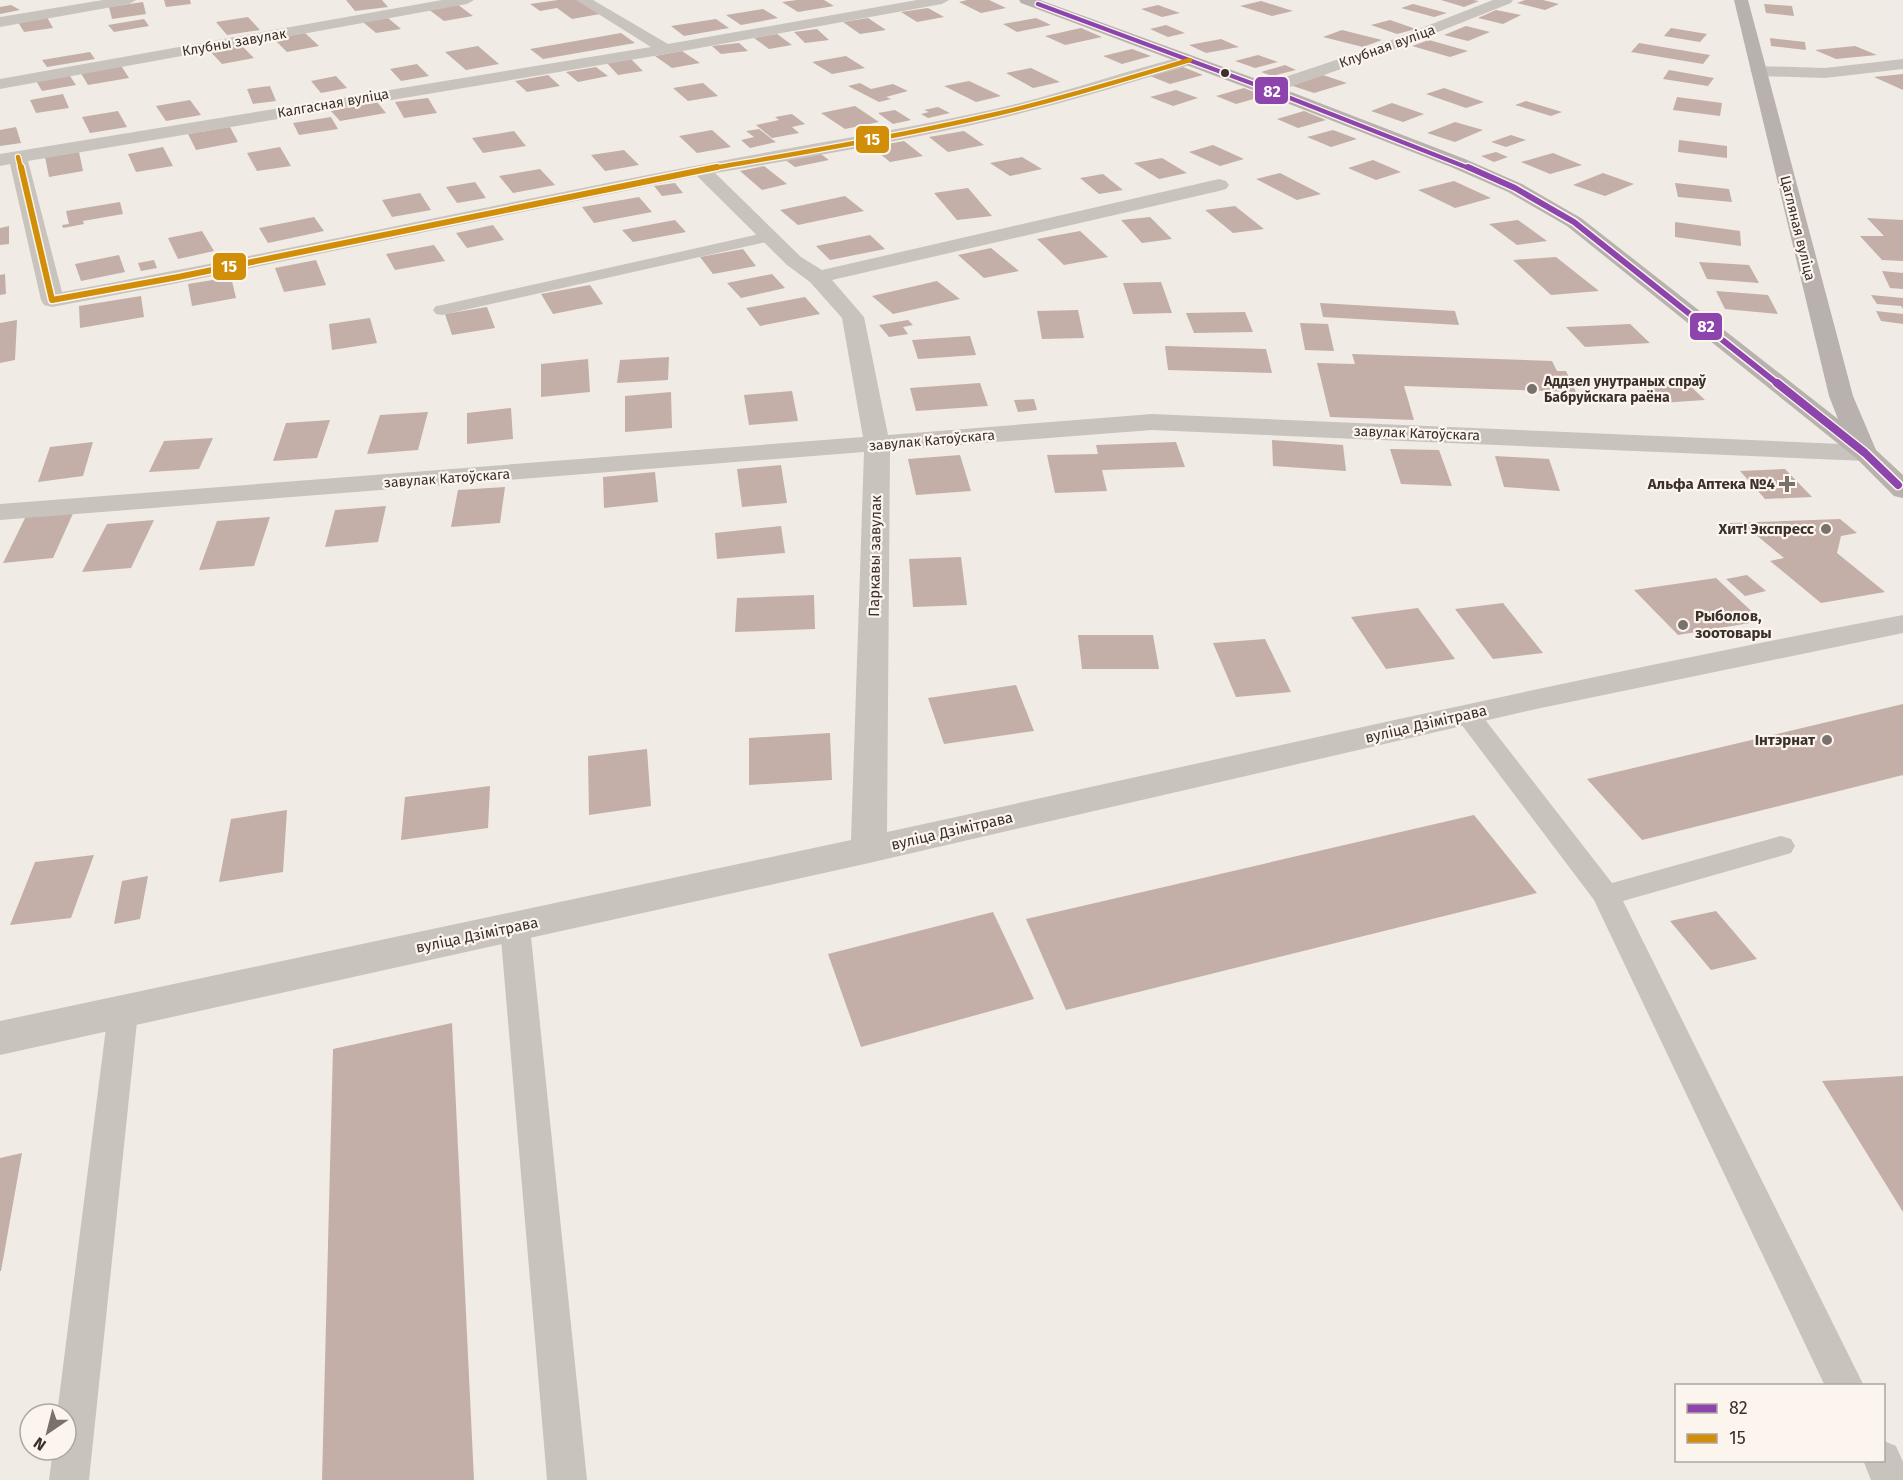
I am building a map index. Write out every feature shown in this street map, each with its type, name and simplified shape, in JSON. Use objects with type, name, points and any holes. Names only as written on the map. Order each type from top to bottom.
[{"type":"main road","points":[[1026,0],[1267,89],[1458,163],[1515,188],[1574,222],[1897,479]]},
{"type":"main road","name":"Цагляная вуліца","points":[[1741,0],[1841,396],[1865,453]]},
{"type":"street","points":[[23,0],[54,13]]},
{"type":"street","points":[[0,22],[129,0]]},
{"type":"street","name":"Клубны завулак","points":[[0,84],[467,0]]},
{"type":"street","points":[[583,0],[666,49]]},
{"type":"street","name":"Калгасная вуліца","points":[[9,158],[666,49],[942,0]]},
{"type":"street","name":"Клубная вуліца","points":[[1267,89],[1370,54],[1506,0]]},
{"type":"street","points":[[9,158],[51,288],[52,300],[178,277],[701,170],[846,145],[996,114],[1086,91],[1190,60]]},
{"type":"street","points":[[1758,71],[1825,74],[1903,64]]},
{"type":"street","name":"Паркавы завулак","points":[[701,170],[794,261],[819,277],[853,317],[878,445],[869,849]]},
{"type":"street","points":[[819,277],[1219,185]]},
{"type":"street","name":"завулак Катоўскага","points":[[0,512],[1152,422],[1865,453]]},
{"type":"street","name":"вуліца Дзімітрава","points":[[0,1038],[869,849],[1467,714],[1778,647],[1903,624]]},
{"type":"lane","points":[[442,310],[769,237]]},
{"type":"lane","points":[[1467,714],[1606,895],[1844,1384]]},
{"type":"lane","points":[[1606,895],[1781,846]]},
{"type":"lane","points":[[515,927],[567,1480]]},
{"type":"lane","points":[[69,1480],[123,1012]]},
{"type":"lane","points":[[1882,1462],[1891,1480]]},
{"type":"building","points":[[164,0],[190,0],[191,4],[166,7]]},
{"type":"building","points":[[346,0],[382,0],[388,7],[355,11]]},
{"type":"building","points":[[579,0],[600,14],[572,19],[557,8],[540,11],[530,4]]},
{"type":"building","points":[[824,0],[834,6],[798,12],[782,2]]},
{"type":"building","points":[[989,0],[1006,8],[981,13],[959,2]]},
{"type":"building","points":[[1441,0],[1473,0],[1479,1],[1464,7]]},
{"type":"building","points":[[1525,0],[1543,0],[1559,4],[1545,10],[1517,3]]},
{"type":"building","points":[[1261,1],[1293,11],[1272,16],[1240,6]]},
{"type":"building","points":[[143,2],[146,14],[112,19],[109,7]]},
{"type":"building","points":[[457,4],[473,16],[444,21],[428,9]]},
{"type":"building","points":[[1413,4],[1447,13],[1434,17],[1401,8]]},
{"type":"building","points":[[1764,4],[1792,6],[1794,16],[1766,13]]},
{"type":"building","points":[[11,5],[20,10],[0,14],[0,7]]},
{"type":"building","points":[[1158,5],[1180,13],[1162,17],[1141,9]]},
{"type":"building","points":[[928,8],[944,17],[917,22],[901,12]]},
{"type":"building","points":[[763,9],[778,18],[741,25],[726,15]]},
{"type":"building","points":[[1496,10],[1521,15],[1503,24],[1478,18]]},
{"type":"building","points":[[47,17],[53,28],[24,32],[18,22]]},
{"type":"building","points":[[248,17],[260,30],[227,35],[216,22]]},
{"type":"building","points":[[388,18],[401,29],[376,33],[363,22]]},
{"type":"building","points":[[868,18],[886,30],[860,34],[843,22]]},
{"type":"building","points":[[1036,18],[1051,25],[1017,32],[1003,24]]},
{"type":"building","points":[[144,19],[149,26],[114,32],[108,25]]},
{"type":"building","points":[[716,19],[729,28],[684,36],[671,26]]},
{"type":"building","points":[[1390,20],[1416,29],[1397,34],[1371,25]]},
{"type":"building","points":[[1166,25],[1185,33],[1168,37],[1150,29]]},
{"type":"building","points":[[1466,26],[1490,32],[1468,41],[1444,35]]},
{"type":"building","points":[[1081,28],[1102,37],[1065,45],[1045,36]]},
{"type":"building","points":[[1671,28],[1707,34],[1700,42],[1664,36]]},
{"type":"building","points":[[817,29],[829,40],[805,43],[794,32]]},
{"type":"building","points":[[1342,30],[1382,40],[1363,47],[1323,37]]},
{"type":"building","points":[[305,33],[319,46],[287,52],[273,38]]},
{"type":"building","points":[[621,33],[635,43],[543,59],[530,49]]},
{"type":"building","points":[[777,34],[792,45],[769,49],[754,38]]},
{"type":"building","points":[[1770,38],[1805,42],[1806,50],[1771,46]]},
{"type":"building","points":[[1221,39],[1239,47],[1206,53],[1189,45]]},
{"type":"building","points":[[1429,40],[1468,51],[1450,57],[1412,46]]},
{"type":"building","points":[[739,43],[748,51],[721,54],[712,46]]},
{"type":"building","points":[[1639,43],[1710,55],[1703,64],[1631,52]]},
{"type":"building","points":[[241,45],[254,58],[222,64],[209,50]]},
{"type":"building","points":[[478,46],[499,64],[466,70],[445,52]]},
{"type":"building","points":[[1855,46],[1877,55],[1836,59],[1815,50]]},
{"type":"building","points":[[1132,49],[1151,56],[1122,64],[1103,56]]},
{"type":"building","points":[[682,51],[700,63],[672,68],[655,56]]},
{"type":"building","points":[[90,52],[95,59],[47,67],[42,60]]},
{"type":"building","points":[[1258,55],[1278,62],[1255,68],[1235,61]]},
{"type":"building","points":[[846,56],[865,68],[832,74],[812,62]]},
{"type":"building","points":[[631,59],[643,71],[618,75],[607,63]]},
{"type":"building","points":[[120,64],[129,78],[88,85],[79,70]]},
{"type":"building","points":[[417,64],[429,76],[401,81],[390,69]]},
{"type":"building","points":[[1285,65],[1296,70],[1272,76],[1261,72]]},
{"type":"building","points":[[596,67],[608,76],[578,82],[566,72]]},
{"type":"building","points":[[1183,67],[1203,75],[1170,84],[1150,76]]},
{"type":"building","points":[[1031,68],[1060,82],[1033,88],[1006,73]]},
{"type":"building","points":[[1669,70],[1714,78],[1708,86],[1663,79]]},
{"type":"building","points":[[68,73],[76,85],[42,91],[35,79]]},
{"type":"building","points":[[1903,74],[1903,90],[1874,77]]},
{"type":"building","points":[[548,75],[560,86],[527,92],[515,81]]},
{"type":"building","points":[[1323,75],[1347,83],[1314,93],[1290,85]]},
{"type":"building","points":[[336,76],[347,88],[321,93],[311,81]]},
{"type":"building","points":[[969,81],[1001,96],[976,102],[944,86]]},
{"type":"building","points":[[703,83],[718,96],[688,101],[673,88]]},
{"type":"building","points":[[860,83],[871,89],[893,84],[908,91],[886,97],[891,99],[879,102],[848,86]]},
{"type":"building","points":[[270,86],[276,101],[253,104],[247,89]]},
{"type":"building","points":[[1244,88],[1264,96],[1236,104],[1216,96]]},
{"type":"building","points":[[1444,88],[1484,102],[1466,108],[1426,94]]},
{"type":"building","points":[[1176,90],[1198,98],[1173,106],[1150,97]]},
{"type":"building","points":[[63,94],[69,108],[36,113],[30,100]]},
{"type":"building","points":[[1677,97],[1722,103],[1720,116],[1673,110]]},
{"type":"building","points":[[428,98],[437,113],[404,118],[395,102]]},
{"type":"building","points":[[190,100],[201,115],[166,121],[156,106]]},
{"type":"building","points":[[1526,101],[1562,112],[1551,116],[1515,105]]},
{"type":"building","points":[[377,102],[386,113],[340,121],[331,111]]},
{"type":"building","points":[[1392,103],[1424,114],[1403,122],[1371,111]]},
{"type":"building","points":[[855,106],[879,122],[845,129],[821,113]]},
{"type":"building","points":[[938,107],[950,113],[928,118],[921,114],[929,112],[924,110]]},
{"type":"building","points":[[895,110],[911,120],[893,124],[878,113]]},
{"type":"building","points":[[118,111],[127,127],[90,133],[82,117]]},
{"type":"building","points":[[1304,111],[1326,120],[1298,128],[1277,119]]},
{"type":"building","points":[[792,114],[805,124],[792,127],[799,133],[772,138],[756,125],[779,120],[775,117]]},
{"type":"building","points":[[331,117],[338,129],[299,135],[293,123]]},
{"type":"building","points":[[1455,122],[1483,130],[1455,142],[1427,133]]},
{"type":"building","points":[[16,127],[21,143],[0,146],[0,130]]},
{"type":"building","points":[[230,127],[238,142],[196,150],[188,134]]},
{"type":"building","points":[[759,129],[776,142],[750,148],[741,140],[754,137],[746,131]]},
{"type":"building","points":[[712,130],[731,147],[697,153],[679,136]]},
{"type":"building","points":[[1333,130],[1357,139],[1331,147],[1307,137]]},
{"type":"building","points":[[514,131],[526,146],[483,153],[472,138]]},
{"type":"building","points":[[964,131],[984,145],[948,152],[929,137]]},
{"type":"building","points":[[1511,135],[1526,140],[1506,147],[1491,142]]},
{"type":"building","points":[[1679,140],[1727,146],[1727,158],[1678,152]]},
{"type":"building","points":[[904,141],[923,156],[890,162],[872,147]]},
{"type":"building","points":[[1213,145],[1244,159],[1220,166],[1189,152]]},
{"type":"building","points":[[163,147],[173,166],[136,172],[128,154]]},
{"type":"building","points":[[280,147],[291,166],[257,171],[247,153]]},
{"type":"building","points":[[624,150],[639,165],[605,171],[591,155]]},
{"type":"building","points":[[79,152],[83,171],[49,177],[45,157]]},
{"type":"building","points":[[818,152],[829,160],[795,167],[784,159]]},
{"type":"building","points":[[1496,152],[1508,157],[1494,162],[1481,156]]},
{"type":"building","points":[[1553,153],[1582,165],[1550,174],[1521,162]]},
{"type":"building","points":[[1022,157],[1042,169],[1010,176],[990,163]]},
{"type":"building","points":[[1162,158],[1187,173],[1159,179],[1134,163]]},
{"type":"building","points":[[1373,160],[1401,172],[1376,180],[1348,168]]},
{"type":"building","points":[[764,166],[787,184],[762,190],[740,171]]},
{"type":"building","points":[[540,169],[555,185],[513,193],[499,176]]},
{"type":"building","points":[[1280,173],[1321,194],[1297,200],[1256,179]]},
{"type":"building","points":[[1603,173],[1634,184],[1605,196],[1573,185]]},
{"type":"building","points":[[1103,174],[1123,190],[1099,194],[1080,178]]},
{"type":"building","points":[[1454,181],[1491,198],[1455,208],[1418,190]]},
{"type":"building","points":[[475,182],[486,198],[457,203],[446,187]]},
{"type":"building","points":[[675,183],[683,193],[662,196],[654,186]]},
{"type":"building","points":[[1675,183],[1729,189],[1732,202],[1678,197]]},
{"type":"building","points":[[968,188],[992,216],[957,220],[934,193]]},
{"type":"building","points":[[420,193],[431,210],[392,217],[382,200]]},
{"type":"building","points":[[845,196],[864,211],[798,225],[780,210]]},
{"type":"building","points":[[639,197],[652,212],[594,223],[582,207]]},
{"type":"building","points":[[120,202],[123,214],[83,221],[84,224],[63,228],[62,225],[69,224],[66,211]]},
{"type":"building","points":[[1235,206],[1264,229],[1233,233],[1205,210]]},
{"type":"building","points":[[314,217],[324,231],[268,243],[259,228]]},
{"type":"building","points":[[1150,217],[1172,239],[1142,243],[1121,220]]},
{"type":"building","points":[[1867,218],[1903,220],[1903,261],[1882,260],[1860,236],[1884,236]]},
{"type":"building","points":[[675,220],[686,232],[633,242],[622,230]]},
{"type":"building","points":[[1518,220],[1547,241],[1517,245],[1489,224]]},
{"type":"building","points":[[1675,222],[1740,231],[1741,246],[1675,237]]},
{"type":"building","points":[[493,225],[504,240],[467,248],[456,233]]},
{"type":"building","points":[[9,226],[9,244],[0,245],[0,228]]},
{"type":"building","points":[[202,231],[214,251],[178,259],[168,238]]},
{"type":"building","points":[[1080,231],[1108,257],[1064,265],[1037,239]]},
{"type":"building","points":[[870,235],[885,249],[830,260],[816,246]]},
{"type":"building","points":[[434,245],[445,261],[395,270],[386,254]]},
{"type":"building","points":[[991,248],[1019,271],[984,278],[958,255]]},
{"type":"building","points":[[743,249],[756,266],[713,274],[700,257]]},
{"type":"building","points":[[119,255],[125,272],[81,281],[75,264]]},
{"type":"building","points":[[1556,257],[1599,291],[1551,295],[1513,260]]},
{"type":"building","points":[[154,260],[157,268],[141,271],[138,263]]},
{"type":"building","points":[[316,260],[326,285],[284,292],[275,268]]},
{"type":"building","points":[[1699,262],[1749,265],[1759,283],[1707,279]]},
{"type":"building","points":[[1882,271],[1903,273],[1903,289],[1890,288]]},
{"type":"building","points":[[5,274],[6,294],[0,295],[0,275]]},
{"type":"building","points":[[772,274],[785,288],[741,298],[727,283]]},
{"type":"building","points":[[231,277],[236,298],[192,306],[188,284]]},
{"type":"building","points":[[937,281],[960,299],[893,314],[872,296]]},
{"type":"building","points":[[1161,282],[1172,313],[1133,314],[1123,283]]},
{"type":"building","points":[[590,285],[603,304],[553,314],[541,294]]},
{"type":"building","points":[[1716,291],[1768,295],[1778,314],[1725,309]]},
{"type":"building","points":[[1871,295],[1903,298],[1903,309],[1901,306],[1877,304]]},
{"type":"building","points":[[141,296],[144,317],[80,328],[79,306]]},
{"type":"building","points":[[805,297],[820,314],[760,326],[746,308]]},
{"type":"building","points":[[1320,303],[1455,311],[1459,325],[1323,317]]},
{"type":"building","points":[[487,307],[495,328],[452,335],[445,314]]},
{"type":"building","points":[[1078,310],[1084,338],[1042,339],[1037,311]]},
{"type":"building","points":[[1876,311],[1903,314],[1903,324],[1881,321]]},
{"type":"building","points":[[1245,312],[1253,332],[1194,333],[1186,313]]},
{"type":"building","points":[[370,318],[377,343],[332,350],[329,324]]},
{"type":"building","points":[[17,320],[15,360],[0,363],[0,323]]},
{"type":"building","points":[[908,320],[913,325],[903,327],[908,334],[889,337],[879,325]]},
{"type":"building","points":[[1300,323],[1328,324],[1334,351],[1305,350]]},
{"type":"building","points":[[1630,324],[1650,343],[1585,347],[1566,327]]},
{"type":"building","points":[[970,336],[976,355],[918,359],[912,340]]},
{"type":"building","points":[[1165,346],[1266,349],[1272,373],[1168,370]]},
{"type":"building","name":"Аддзел унутраных спраў Бабруйскага раёна","points":[[1352,354],[1552,361],[1557,371],[1566,371],[1576,392],[1404,386],[1414,420],[1330,417],[1317,363],[1355,364]]},
{"type":"building","points":[[669,357],[668,380],[617,383],[620,360]]},
{"type":"building","points":[[588,359],[590,392],[541,397],[541,364]]},
{"type":"building","points":[[1683,379],[1705,400],[1660,403],[1639,383]]},
{"type":"building","points":[[980,383],[988,406],[916,411],[910,388]]},
{"type":"building","points":[[792,391],[798,421],[749,425],[744,395]]},
{"type":"building","points":[[671,392],[672,428],[625,432],[625,396]]},
{"type":"building","points":[[1034,399],[1037,410],[1018,412],[1014,400]]},
{"type":"building","points":[[511,408],[513,439],[467,444],[467,413]]},
{"type":"building","points":[[428,412],[418,450],[367,454],[380,415]]},
{"type":"building","points":[[330,420],[317,458],[273,461],[286,423]]},
{"type":"building","points":[[213,438],[199,469],[149,472],[164,441]]},
{"type":"building","points":[[1272,440],[1343,445],[1346,471],[1273,466]]},
{"type":"building","points":[[93,442],[83,476],[38,482],[50,447]]},
{"type":"building","points":[[1176,442],[1185,467],[1102,470],[1107,491],[1055,493],[1047,455],[1098,454],[1096,445]]},
{"type":"building","points":[[1390,449],[1439,450],[1452,486],[1401,484]]},
{"type":"building","points":[[960,455],[971,491],[916,495],[908,459]]},
{"type":"building","points":[[1495,456],[1549,459],[1560,491],[1504,487]]},
{"type":"building","points":[[781,465],[787,503],[742,507],[737,469]]},
{"type":"building","points":[[1785,469],[1812,497],[1765,499],[1740,471]]},
{"type":"building","points":[[655,472],[658,502],[604,508],[603,477]]},
{"type":"building","points":[[505,487],[500,523],[451,527],[458,490]]},
{"type":"building","points":[[386,506],[378,542],[325,547],[335,510]]},
{"type":"building","points":[[75,509],[53,558],[3,563],[27,514]]},
{"type":"building","points":[[270,517],[254,566],[199,570],[217,521]]},
{"type":"building","points":[[1840,519],[1857,533],[1841,536],[1837,553],[1885,592],[1821,603],[1770,561],[1784,558],[1749,529],[1738,531],[1729,523]]},
{"type":"building","points":[[154,520],[131,568],[82,572],[107,524]]},
{"type":"building","points":[[781,526],[785,553],[717,559],[715,533]]},
{"type":"building","points":[[961,557],[967,605],[913,607],[909,559]]},
{"type":"building","points":[[1747,575],[1766,591],[1745,596],[1726,579]]},
{"type":"building","points":[[1716,578],[1762,621],[1678,635],[1634,590]]},
{"type":"building","points":[[814,595],[815,629],[735,632],[737,598]]},
{"type":"building","points":[[1503,603],[1543,653],[1493,659],[1455,609]]},
{"type":"building","points":[[1418,608],[1455,659],[1386,669],[1351,617]]},
{"type":"building","points":[[1078,635],[1153,635],[1159,669],[1082,669]]},
{"type":"building","points":[[1265,639],[1291,692],[1236,697],[1213,643]]},
{"type":"building","points":[[1016,685],[1034,731],[944,744],[928,698]]},
{"type":"building","name":"Інтэрнат","points":[[1903,704],[1903,775],[1642,840],[1587,779]]},
{"type":"building","points":[[830,733],[832,780],[749,785],[749,738]]},
{"type":"building","points":[[647,749],[651,806],[589,815],[588,756]]},
{"type":"building","points":[[490,786],[488,828],[401,840],[405,797]]},
{"type":"building","points":[[287,810],[283,872],[219,882],[231,819]]},
{"type":"building","points":[[1474,815],[1537,893],[1066,1010],[1026,919]]},
{"type":"building","points":[[94,855],[71,918],[10,925],[35,862]]},
{"type":"building","points":[[148,876],[140,919],[114,924],[122,881]]},
{"type":"building","points":[[1716,911],[1757,959],[1711,970],[1670,921]]},
{"type":"building","points":[[993,912],[1034,999],[861,1047],[828,954]]},
{"type":"building","points":[[452,1023],[474,1480],[322,1480],[333,1049]]},
{"type":"building","points":[[1903,1076],[1903,1212],[1822,1081]]},
{"type":"building","points":[[22,1153],[1,1271],[0,1271],[0,1158]]},
{"type":"transit line","name":"82","points":[[1038,4],[1267,89],[1458,163],[1515,188],[1574,222],[1865,453],[1898,485]]},
{"type":"transit line","name":"15","points":[[18,157],[51,288],[52,300],[178,277],[701,170],[846,145],[996,114],[1086,91],[1190,60]]},
{"type":"place","name":"Аддзел унутраных спраў Бабруйскага раёна","points":[[1532,389]]},
{"type":"place","name":"Альфа Аптека №4","points":[[1787,484]]},
{"type":"place","name":"Хит! Экспресс","points":[[1826,529]]},
{"type":"place","name":"Рыболов, зоотовары","points":[[1683,625]]},
{"type":"place","name":"Інтэрнат","points":[[1827,740]]}]
